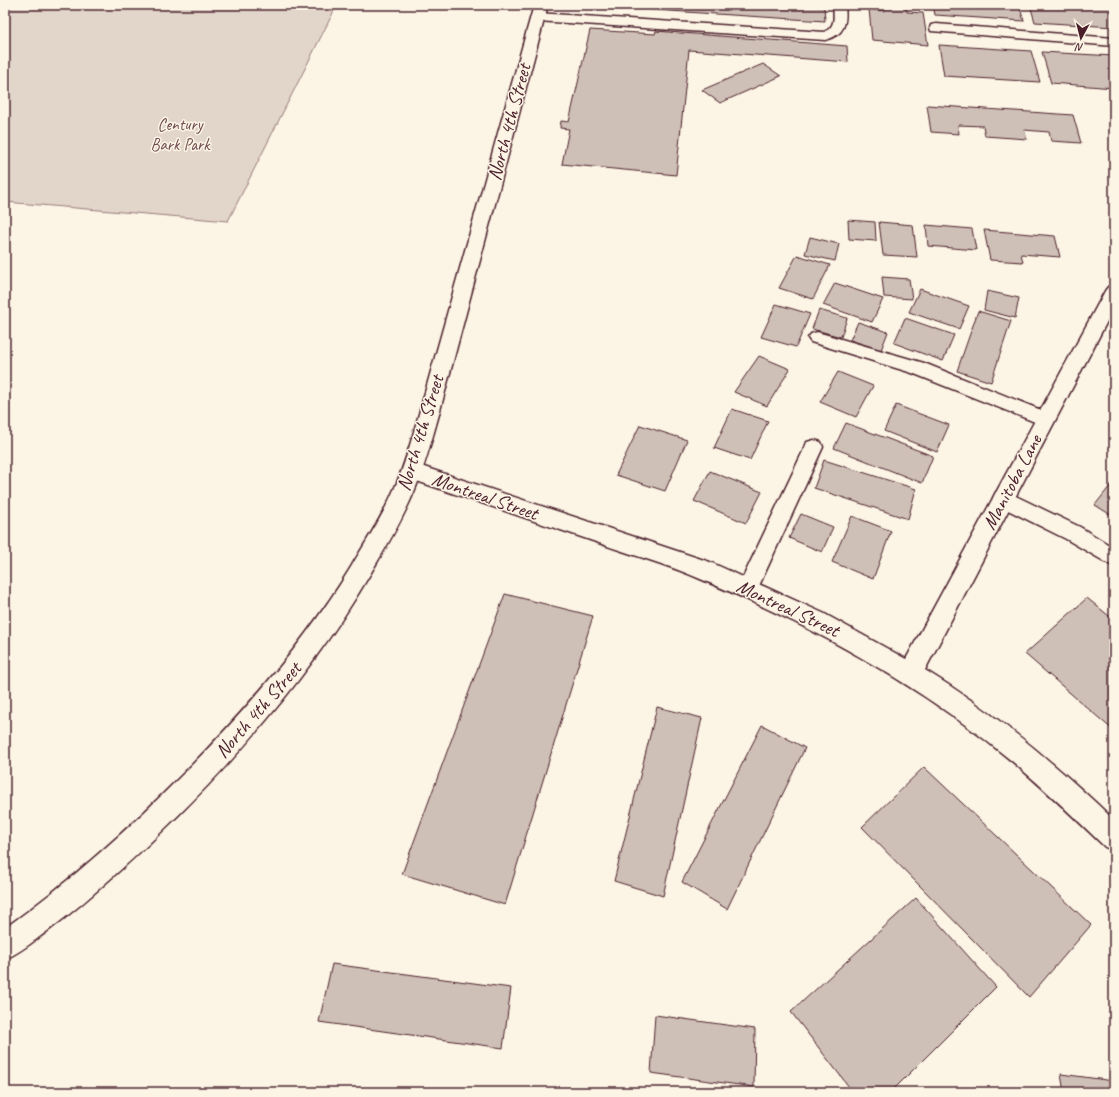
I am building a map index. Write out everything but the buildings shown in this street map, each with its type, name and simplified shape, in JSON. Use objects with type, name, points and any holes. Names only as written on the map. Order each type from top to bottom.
[{"type":"street","name":"North 4th Street","points":[[5,945],[83,886],[215,759],[257,714],[295,669],[352,587],[380,537],[412,471],[539,11]]},
{"type":"street","name":"Manitoba Lane","points":[[911,674],[1114,291]]},
{"type":"street","name":"Montreal Street","points":[[412,471],[660,554],[748,588],[829,626],[911,674],[957,704],[1000,736],[1046,774],[1114,838]]},
{"type":"lane","points":[[539,11],[825,36],[834,33],[838,28],[839,5]]},
{"type":"lane","points":[[936,28],[1114,42]]},
{"type":"lane","points":[[817,338],[918,368],[1046,419]]},
{"type":"lane","points":[[748,588],[814,447]]},
{"type":"lane","points":[[1003,498],[1073,533],[1114,558]]},
{"type":"green space","name":"Century Bark Park","points":[[5,5],[337,5],[228,221],[5,202]]}]
